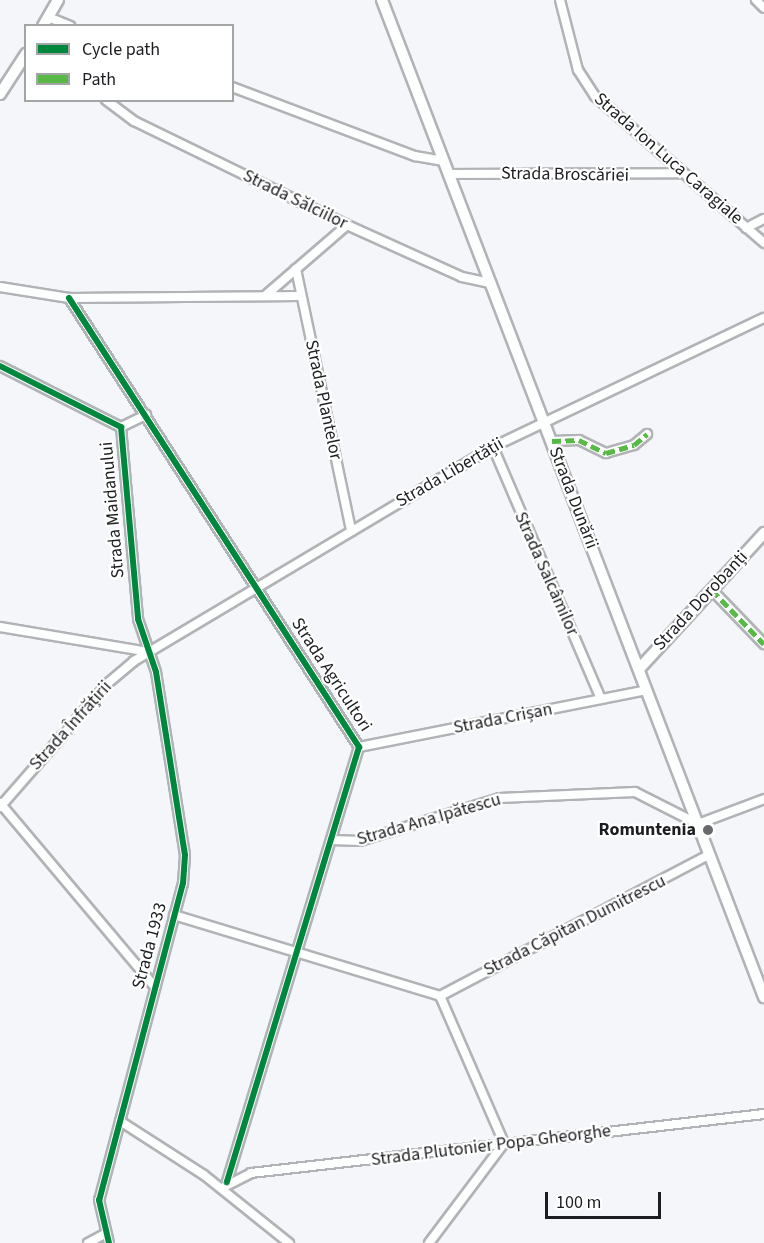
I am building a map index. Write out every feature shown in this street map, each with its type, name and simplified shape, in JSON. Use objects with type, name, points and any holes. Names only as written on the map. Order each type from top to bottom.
[{"type":"main road","points":[[46,21],[58,0]]},
{"type":"main road","name":"Strada Dunării","points":[[382,0],[764,997]]},
{"type":"main road","points":[[0,94],[24,57]]},
{"type":"main road","name":"Strada Dorobanți","points":[[639,669],[764,533]]},
{"type":"street","name":"Strada Ion Luca Caragiale","points":[[560,0],[585,83],[681,173],[764,243]]},
{"type":"street","points":[[756,0],[764,8]]},
{"type":"street","points":[[234,88],[415,156],[444,161]]},
{"type":"street","name":"Strada Sălciilor","points":[[109,102],[134,121],[347,225],[462,277],[491,283]]},
{"type":"street","name":"Strada Broscăriei","points":[[448,174],[681,173]]},
{"type":"street","points":[[746,228],[764,219]]},
{"type":"street","points":[[266,295],[347,225]]},
{"type":"street","name":"Strada Plantelor","points":[[296,269],[351,531]]},
{"type":"street","points":[[0,287],[69,298],[301,296]]},
{"type":"street","name":"Strada Agricultori","points":[[69,298],[359,747],[224,1185]]},
{"type":"street","name":"Strada Libertății","points":[[149,652],[493,447],[764,318]]},
{"type":"street","name":"Strada Maidanului","points":[[0,366],[121,428],[138,619],[149,652]]},
{"type":"street","points":[[121,428],[146,416]]},
{"type":"street","points":[[552,441],[579,440],[606,453],[634,445],[647,434]]},
{"type":"street","name":"Strada Salcâmilor","points":[[493,447],[601,699]]},
{"type":"street","points":[[712,590],[764,644]]},
{"type":"street","points":[[0,627],[120,644],[149,652]]},
{"type":"street","name":"Strada Înfrățirii","points":[[1,804],[108,683],[149,652]]},
{"type":"street","name":"Strada 1933","points":[[109,1243],[105,1234],[99,1200],[174,915],[185,855],[149,652]]},
{"type":"street","name":"Strada Crișan","points":[[359,747],[646,690]]},
{"type":"street","name":"Strada Ana Ipătescu","points":[[332,840],[352,843],[500,798],[615,792],[643,794],[698,824]]},
{"type":"street","points":[[698,824],[764,799]]},
{"type":"street","points":[[1,804],[155,987]]},
{"type":"street","name":"Strada Căpitan Dumitrescu","points":[[440,996],[710,855]]},
{"type":"street","points":[[174,915],[440,996],[504,1143],[429,1243]]},
{"type":"street","name":"Strada Plutonier Popa Gheorghe","points":[[224,1185],[251,1173],[764,1114]]},
{"type":"street","points":[[120,1121],[224,1185],[289,1243]]},
{"type":"street","points":[[88,1243],[105,1234]]},
{"type":"marked path","points":[[552,441],[579,440],[606,453],[634,445],[647,434]]},
{"type":"marked path","points":[[712,590],[764,644]]},
{"type":"cycle path","points":[[69,298],[359,747],[227,1182]]},
{"type":"cycle path","points":[[0,366],[121,427],[138,619],[156,672],[185,855],[183,883],[99,1200],[109,1243]]},
{"type":"place","name":"Romuntenia","points":[[708,830]]}]
